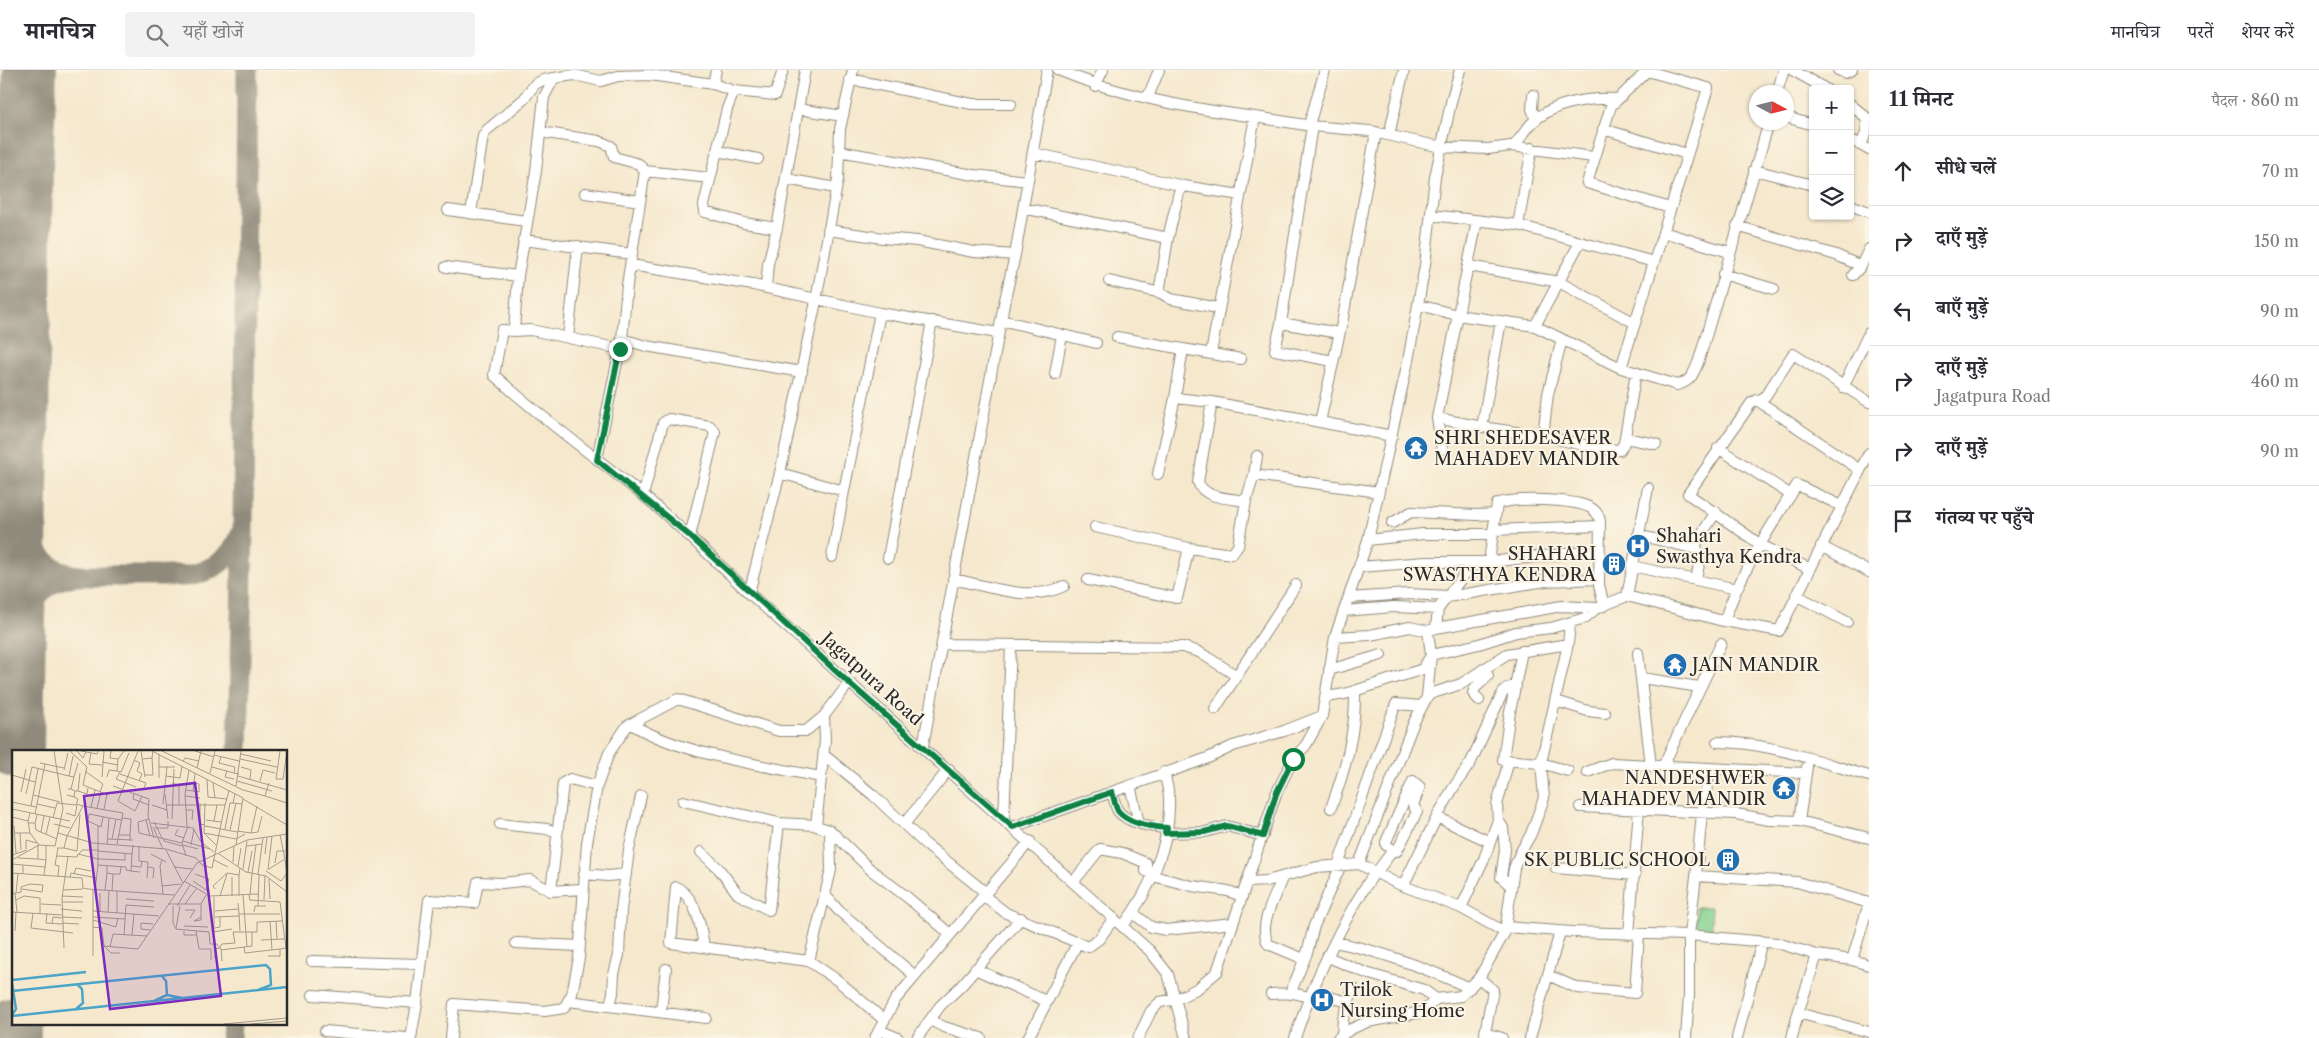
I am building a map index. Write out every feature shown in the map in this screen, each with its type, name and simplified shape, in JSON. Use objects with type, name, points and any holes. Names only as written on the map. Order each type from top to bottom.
[{"type":"street","points":[[713,84],[716,70]]},
{"type":"street","points":[[471,213],[483,136],[487,130],[524,99],[535,84],[543,80],[574,75],[601,82],[618,76],[654,73],[713,84],[734,92],[775,95],[783,70]]},
{"type":"street","points":[[766,288],[768,264],[777,228],[805,70]]},
{"type":"street","points":[[922,746],[998,333],[1015,255],[1047,70]]},
{"type":"street","points":[[1058,70],[1095,86],[1201,110],[1310,126],[1376,132],[1442,147],[1488,149],[1514,146],[1593,158]]},
{"type":"street","points":[[1095,86],[1103,70]]},
{"type":"street","points":[[1148,98],[1159,70]]},
{"type":"street","points":[[1325,70],[1310,126],[1281,323],[1275,350],[1333,361]]},
{"type":"street","points":[[1389,135],[1404,70]]},
{"type":"street","points":[[1138,1038],[1155,1006],[1160,1002],[1177,999],[1198,988],[1217,972],[1276,794],[1293,759],[1306,745],[1322,716],[1335,637],[1369,536],[1392,436],[1419,305],[1442,147],[1460,70]]},
{"type":"street","points":[[1780,85],[1784,70]]},
{"type":"street","points":[[1792,70],[1819,85]]},
{"type":"street","points":[[1838,70],[1845,73],[1852,70]]},
{"type":"street","points":[[1621,368],[1708,88],[1647,71],[1611,106],[1593,158],[1587,183],[1670,208]]},
{"type":"street","points":[[749,592],[780,473],[802,372],[836,188],[842,116],[851,75],[972,104],[1011,104]]},
{"type":"street","points":[[554,78],[544,97],[536,171],[518,276],[514,331],[531,330],[568,338],[646,346],[802,372]]},
{"type":"street","points":[[734,92],[727,109],[710,178],[705,212],[744,223],[777,228]]},
{"type":"street","points":[[1533,95],[1532,109],[1536,120]]},
{"type":"street","points":[[1514,146],[1532,123],[1555,109],[1591,98],[1618,99]]},
{"type":"street","points":[[1854,107],[1867,118],[1865,148],[1854,141]]},
{"type":"street","points":[[798,109],[842,116]]},
{"type":"street","points":[[1211,353],[1255,117]]},
{"type":"street","points":[[1794,119],[1809,124]]},
{"type":"street","points":[[1602,130],[1687,154]]},
{"type":"street","points":[[1419,305],[1457,315],[1535,326],[1621,368],[1677,385],[1685,384],[1693,376],[1766,130]]},
{"type":"street","points":[[540,132],[599,140],[611,146],[614,158],[640,164],[645,171],[630,265],[621,344],[597,460]]},
{"type":"street","points":[[1320,422],[1339,333],[1376,132]]},
{"type":"street","points":[[1518,225],[1532,148]]},
{"type":"street","points":[[717,151],[758,159]]},
{"type":"street","points":[[839,151],[974,175],[1028,181]]},
{"type":"street","points":[[1033,153],[1184,186],[1240,195]]},
{"type":"street","points":[[1754,170],[1809,184]]},
{"type":"street","points":[[645,171],[710,178]]},
{"type":"street","points":[[786,179],[836,188]]},
{"type":"street","points":[[1161,293],[1160,287],[1168,238],[1179,192],[1184,186]]},
{"type":"street","points":[[585,193],[640,201]]},
{"type":"street","points":[[1854,206],[1869,212]]},
{"type":"street","points":[[1023,208],[1168,238]]},
{"type":"street","points":[[448,210],[526,221]]},
{"type":"street","points":[[1431,215],[1518,225],[1654,262]]},
{"type":"street","points":[[1442,448],[1437,418],[1477,221]]},
{"type":"street","points":[[1737,226],[1836,255],[1861,266]]},
{"type":"street","points":[[828,230],[917,241],[966,251],[1015,255]]},
{"type":"street","points":[[1663,232],[1729,252]]},
{"type":"street","points":[[523,240],[632,254]]},
{"type":"street","points":[[1535,326],[1580,242]]},
{"type":"street","points":[[568,338],[578,246]]},
{"type":"street","points":[[1853,275],[1861,266],[1868,252]]},
{"type":"street","points":[[630,265],[766,288],[880,313],[998,333]]},
{"type":"street","points":[[1469,266],[1559,282],[1635,322]]},
{"type":"street","points":[[446,267],[518,276]]},
{"type":"street","points":[[1723,274],[1774,289]]},
{"type":"street","points":[[1109,281],[1161,293],[1171,299],[1218,308]]},
{"type":"street","points":[[832,557],[880,313]]},
{"type":"street","points":[[1001,320],[1096,344]]},
{"type":"street","points":[[888,558],[932,321]]},
{"type":"street","points":[[1482,426],[1501,321]]},
{"type":"street","points":[[1281,323],[1339,333]]},
{"type":"street","name":"Jagatpura Road","points":[[514,331],[502,330],[494,375],[537,413],[643,496],[690,536],[849,683],[1030,841],[1150,951],[1168,974],[1177,999],[1186,1038]]},
{"type":"street","points":[[1843,387],[1869,333]]},
{"type":"street","points":[[1055,374],[1062,335]]},
{"type":"street","points":[[1117,337],[1242,359]]},
{"type":"street","points":[[1543,436],[1548,394],[1562,339]]},
{"type":"street","points":[[1158,474],[1175,398],[1183,349]]},
{"type":"street","points":[[1810,569],[1761,544],[1688,494],[1718,448],[1752,402],[1764,398],[1793,354],[1869,402]]},
{"type":"street","points":[[1437,418],[1613,450],[1623,448],[1636,372]]},
{"type":"street","points":[[1175,398],[1212,402],[1392,436]]},
{"type":"street","points":[[1757,400],[1860,470]]},
{"type":"street","points":[[1212,402],[1198,482],[1200,489],[1207,494],[1246,501]]},
{"type":"street","points":[[643,496],[663,424],[669,419],[710,426],[715,432],[690,536]]},
{"type":"street","points":[[1625,438],[1656,444]]},
{"type":"street","points":[[1718,448],[1791,495]]},
{"type":"street","points":[[1326,697],[1355,691],[1423,669],[1431,655],[1479,644],[1516,632],[1552,628],[1585,618],[1600,607],[1627,596],[1724,621],[1779,631],[1869,453]]},
{"type":"street","points":[[1095,527],[1189,548],[1232,554],[1238,546],[1257,456]]},
{"type":"street","points":[[780,473],[844,491]]},
{"type":"street","points":[[1254,475],[1378,497]]},
{"type":"street","points":[[1724,621],[1761,544],[1797,485],[1842,506]]},
{"type":"street","points":[[1627,596],[1648,488]]},
{"type":"street","points":[[1489,562],[1496,504],[1506,500],[1531,499],[1582,504],[1592,509],[1598,515],[1600,526],[1600,607]]},
{"type":"street","points":[[1392,523],[1411,512],[1495,514]]},
{"type":"street","points":[[1696,548],[1697,542],[1716,512]]},
{"type":"street","points":[[1369,536],[1600,526]]},
{"type":"street","points":[[1638,535],[1696,548],[1701,555],[1696,579]]},
{"type":"street","points":[[1821,546],[1869,572]]},
{"type":"street","points":[[1088,580],[1177,598],[1189,548]]},
{"type":"street","points":[[1359,567],[1426,562],[1489,562],[1581,552],[1600,552]]},
{"type":"street","points":[[1359,864],[1390,780],[1427,695],[1432,630],[1438,609],[1474,562]]},
{"type":"street","points":[[1632,566],[1738,589]]},
{"type":"street","points":[[1349,598],[1408,594],[1448,597],[1546,581],[1599,579]]},
{"type":"street","points":[[953,580],[1032,595],[1052,593],[1064,586]]},
{"type":"street","points":[[1215,709],[1296,585]]},
{"type":"street","points":[[1796,595],[1847,622]]},
{"type":"street","points":[[1335,637],[1370,635],[1410,627],[1432,630],[1562,606],[1600,607]]},
{"type":"street","points":[[1344,611],[1394,607],[1438,609]]},
{"type":"street","points":[[1340,1036],[1367,1022],[1423,1012],[1436,999],[1461,996],[1479,978],[1506,929],[1511,886],[1520,853],[1531,834],[1544,798],[1541,763],[1568,644],[1570,623]]},
{"type":"street","points":[[942,644],[1183,647],[1199,652],[1237,676]]},
{"type":"street","points":[[1427,695],[1452,688],[1507,654],[1568,644]]},
{"type":"street","points":[[1663,766],[1721,644]]},
{"type":"street","points":[[1004,819],[1011,645]]},
{"type":"street","points":[[1522,651],[1503,760],[1541,763],[1568,771]]},
{"type":"street","points":[[1638,652],[1651,766]]},
{"type":"street","points":[[1329,670],[1380,655]]},
{"type":"street","points":[[1479,700],[1473,693],[1475,688],[1488,676],[1484,668]]},
{"type":"street","points":[[1642,678],[1699,687]]},
{"type":"street","points":[[451,1038],[454,1004],[544,1011],[564,1008],[572,994],[579,946],[582,890],[597,786],[609,753],[627,726],[678,699],[743,718],[779,731],[806,731],[824,716],[849,683]]},
{"type":"street","points":[[1402,886],[1452,790],[1469,766],[1502,694],[1508,688],[1516,686]]},
{"type":"street","points":[[1331,808],[1353,731],[1356,713],[1355,691]]},
{"type":"street","points":[[1556,701],[1588,711],[1605,713]]},
{"type":"street","points":[[1290,994],[1304,959],[1314,926],[1340,865],[1396,704],[1422,706]]},
{"type":"street","points":[[816,825],[824,755],[824,716]]},
{"type":"street","points":[[1013,827],[1208,758],[1233,746],[1284,732],[1322,716]]},
{"type":"street","points":[[630,724],[645,732],[714,754],[821,777]]},
{"type":"street","points":[[1717,742],[1730,742],[1787,752],[1869,776]]},
{"type":"street","points":[[824,755],[1006,913],[1088,946],[1099,938],[1114,918]]},
{"type":"street","points":[[1799,821],[1805,773],[1809,759]]},
{"type":"street","points":[[1461,908],[1498,820],[1497,804],[1509,760]]},
{"type":"street","points":[[1587,772],[1612,763],[1805,773]]},
{"type":"street","points":[[905,824],[949,769]]},
{"type":"street","points":[[1686,1038],[1689,996],[1689,935],[1702,813],[1710,769]]},
{"type":"street","points":[[1123,926],[1133,914],[1154,875],[1166,831],[1169,799],[1164,772]]},
{"type":"street","points":[[551,891],[563,783],[570,779],[597,786]]},
{"type":"street","points":[[1295,1038],[1310,995],[1335,942],[1375,872],[1393,850],[1397,851],[1417,812],[1413,806],[1420,787],[1413,781],[1386,842],[1386,845],[1393,850]]},
{"type":"street","points":[[1130,786],[1139,823]]},
{"type":"street","points":[[1112,792],[1118,810],[1127,818],[1151,827],[1166,831],[1204,832],[1227,826],[1263,836]]},
{"type":"street","points":[[610,1004],[619,955],[621,910],[626,874],[641,796]]},
{"type":"street","points":[[683,801],[779,823],[816,825],[830,830],[872,870],[950,934]]},
{"type":"street","points":[[1580,807],[1736,814],[1768,820],[1799,821],[1869,838]]},
{"type":"street","points":[[1548,975],[1576,988],[1635,993],[1634,875],[1639,809]]},
{"type":"street","points":[[1437,817],[1490,842]]},
{"type":"street","points":[[1498,820],[1503,828],[1505,850],[1501,878],[1511,886]]},
{"type":"street","points":[[702,852],[719,869],[738,894],[769,910],[779,823]]},
{"type":"street","points":[[500,824],[547,829],[557,833]]},
{"type":"street","points":[[810,961],[831,870],[830,830]]},
{"type":"street","points":[[898,1038],[877,1034],[895,1000],[1030,841]]},
{"type":"street","points":[[1074,881],[1100,849],[1135,858],[1146,863],[1146,871],[1154,875],[1192,886],[1228,891],[1242,896]]},
{"type":"street","points":[[1248,882],[1282,878],[1303,870],[1359,864],[1402,886],[1461,908],[1506,929],[1689,935],[1762,941],[1777,943],[1817,955],[1852,960],[1869,965]]},
{"type":"street","points":[[1556,868],[1634,875]]},
{"type":"street","points":[[584,874],[608,876],[626,874]]},
{"type":"street","points":[[1696,876],[1730,876],[1797,882],[1869,903],[1852,960]]},
{"type":"street","points":[[1282,878],[1263,931],[1268,944],[1304,959]]},
{"type":"street","points":[[411,1038],[429,900],[474,903],[478,882],[502,883],[530,880],[551,891],[582,890]]},
{"type":"street","points":[[704,947],[701,924],[686,892],[676,887],[671,943],[810,961],[837,980],[884,1020]]},
{"type":"street","points":[[824,895],[844,916],[915,976]]},
{"type":"street","points":[[1133,914],[1151,927],[1166,930],[1233,923]]},
{"type":"street","points":[[916,1038],[940,1006],[961,986],[1021,918]]},
{"type":"street","points":[[1530,1038],[1560,932]]},
{"type":"street","points":[[1738,1038],[1762,941]]},
{"type":"street","points":[[1028,1038],[1078,942]]},
{"type":"street","points":[[1335,942],[1359,947],[1416,966],[1470,988]]},
{"type":"street","points":[[516,943],[579,946]]},
{"type":"street","points":[[1792,1038],[1817,955]]},
{"type":"street","points":[[1328,957],[1366,973],[1424,990],[1436,999]]},
{"type":"street","points":[[312,961],[421,964]]},
{"type":"street","points":[[661,1011],[666,969]]},
{"type":"street","points":[[975,969],[1046,1001]]},
{"type":"street","points":[[1479,978],[1492,990],[1485,1033],[1502,1038]]},
{"type":"street","points":[[1340,1036],[1353,988]]},
{"type":"street","points":[[1271,994],[1310,995],[1348,1002]]},
{"type":"street","points":[[313,995],[417,1003]]},
{"type":"street","points":[[568,1001],[610,1004],[706,1018]]},
{"type":"street","points":[[1798,1013],[1867,1034]]},
{"type":"street","points":[[930,1020],[944,1027],[981,1038]]},
{"type":"street","points":[[325,1031],[406,1038]]},
{"type":"green space","points":[[1697,907],[1711,907],[1712,929],[1696,928]]},
{"type":"taxiway","points":[[238,750],[243,527],[247,70]]},
{"type":"taxiway","points":[[22,458],[24,513],[28,530],[34,546],[43,559],[57,570],[76,576],[187,576],[205,571],[221,562],[233,549],[242,532]]},
{"type":"taxiway","points":[[17,697],[22,640],[25,622],[32,605],[42,591],[56,581],[75,576]]},
{"type":"taxiway","points":[[231,1038],[232,1026]]},
{"type":"runway","points":[[17,750],[26,169],[30,70]]},
{"type":"runway","points":[[14,1026],[14,1038]]},
{"type":"place","name":"SHRI SHEDESAVER MAHADEV MANDIR","points":[[1416,448]]},
{"type":"place","name":"Shahari Swasthya Kendra","points":[[1638,546]]},
{"type":"place","name":"SHAHARI SWASTHYA KENDRA","points":[[1614,564]]},
{"type":"place","name":"JAIN MANDIR","points":[[1675,665]]},
{"type":"place","name":"NANDESHWER MAHADEV MANDIR","points":[[1784,788]]},
{"type":"place","name":"SK PUBLIC SCHOOL","points":[[1728,860]]},
{"type":"place","name":"Trilok Nursing Home","points":[[1322,1000]]},
{"type":"route","points":[[620,349],[597,460],[651,502],[690,536],[849,683],[1013,827],[1052,815],[1072,805],[1112,792],[1118,810],[1127,818],[1151,827],[1167,828],[1165,833],[1204,832],[1227,826],[1263,836],[1276,794],[1293,759]]}]
